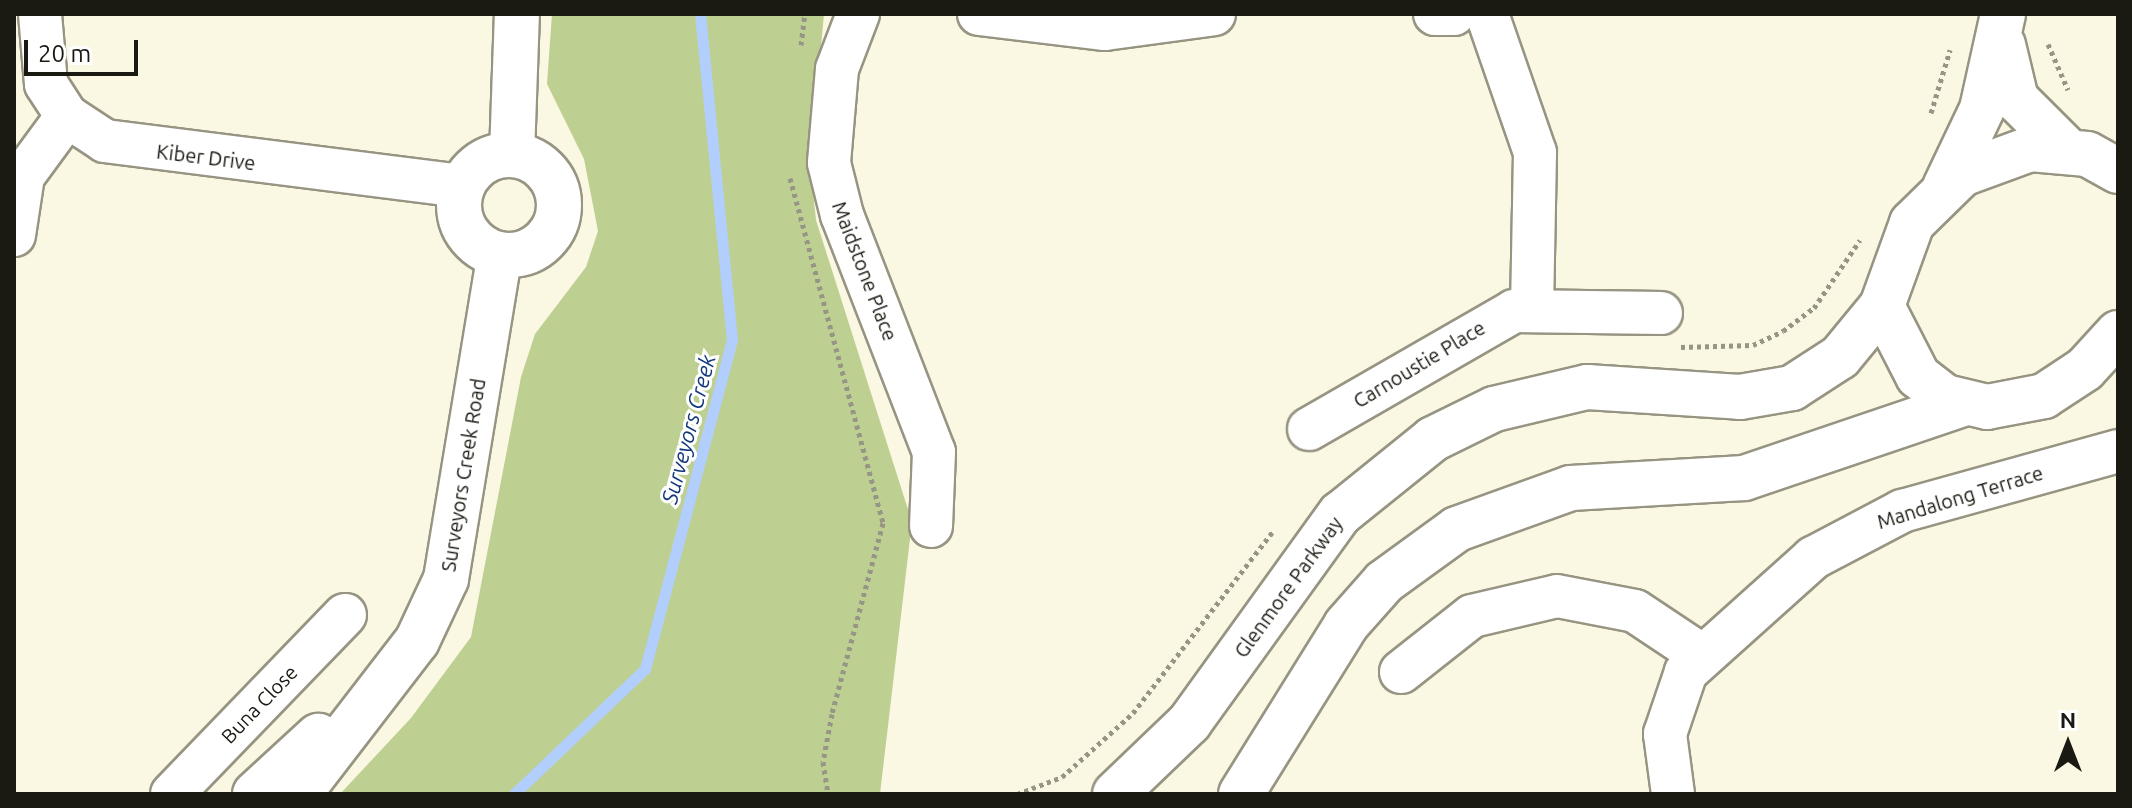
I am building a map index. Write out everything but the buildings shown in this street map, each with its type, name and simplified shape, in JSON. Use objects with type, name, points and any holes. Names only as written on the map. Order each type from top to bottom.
[{"type":"main road","points":[[512,155],[517,14]]},
{"type":"main road","points":[[2003,25],[2016,99],[2102,160]]},
{"type":"main road","points":[[1963,404],[1932,388],[1906,362],[1882,306],[1899,247],[1945,187],[1982,109],[2003,25]]},
{"type":"main road","points":[[1945,187],[2010,152],[2102,160]]},
{"type":"main road","points":[[512,155],[553,179],[559,210],[532,249],[500,254],[466,229],[463,186],[482,163],[512,155]]},
{"type":"main road","name":"Surveyors Creek Road","points":[[299,794],[398,667],[435,609],[454,552],[500,254]]},
{"type":"main road","name":"Glenmore Parkway","points":[[1115,794],[1189,723],[1340,514],[1433,439],[1494,409],[1587,387],[1740,397],[1792,388],[1840,357],[1882,306]]},
{"type":"main road","points":[[1241,794],[1346,625],[1384,582],[1457,529],[1571,488],[1744,478],[1963,404],[2044,396],[2085,369],[2118,333]]},
{"type":"main road","points":[[255,794],[398,667]]},
{"type":"street","points":[[14,235],[23,176],[67,116],[42,71],[40,14]]},
{"type":"street","name":"Maidstone Place","points":[[858,14],[837,69],[829,163],[842,215],[934,452],[931,526]]},
{"type":"street","points":[[979,14],[1105,29],[1214,14]]},
{"type":"street","points":[[1435,14],[1454,14]]},
{"type":"street","points":[[1487,14],[1535,153],[1532,309]]},
{"type":"street","name":"Kiber Drive","points":[[67,116],[119,146],[463,186]]},
{"type":"street","name":"Carnoustie Place","points":[[1309,429],[1492,321],[1532,309],[1661,313]]},
{"type":"street","name":"Mandalong Terrace","points":[[1673,794],[1665,764],[1667,719],[1701,655],[1791,576],[1857,530],[2118,451]]},
{"type":"street","points":[[1401,672],[1472,616],[1557,596],[1635,611],[1701,655]]},
{"type":"street","name":"Buna Close","points":[[172,794],[345,615]]},
{"type":"path","points":[[799,59],[805,14]]},
{"type":"path","points":[[790,163],[789,192],[867,442],[883,523],[832,714],[823,762],[828,794]]},
{"type":"green space","points":[[552,14],[824,14],[810,163],[816,220],[912,522],[880,794],[340,794],[411,718],[471,637],[521,377],[535,334],[586,267],[598,231],[584,159],[547,84]]},
{"type":"waterway","name":"Surveyors Creek","points":[[514,794],[645,669],[732,340],[700,14]]}]
